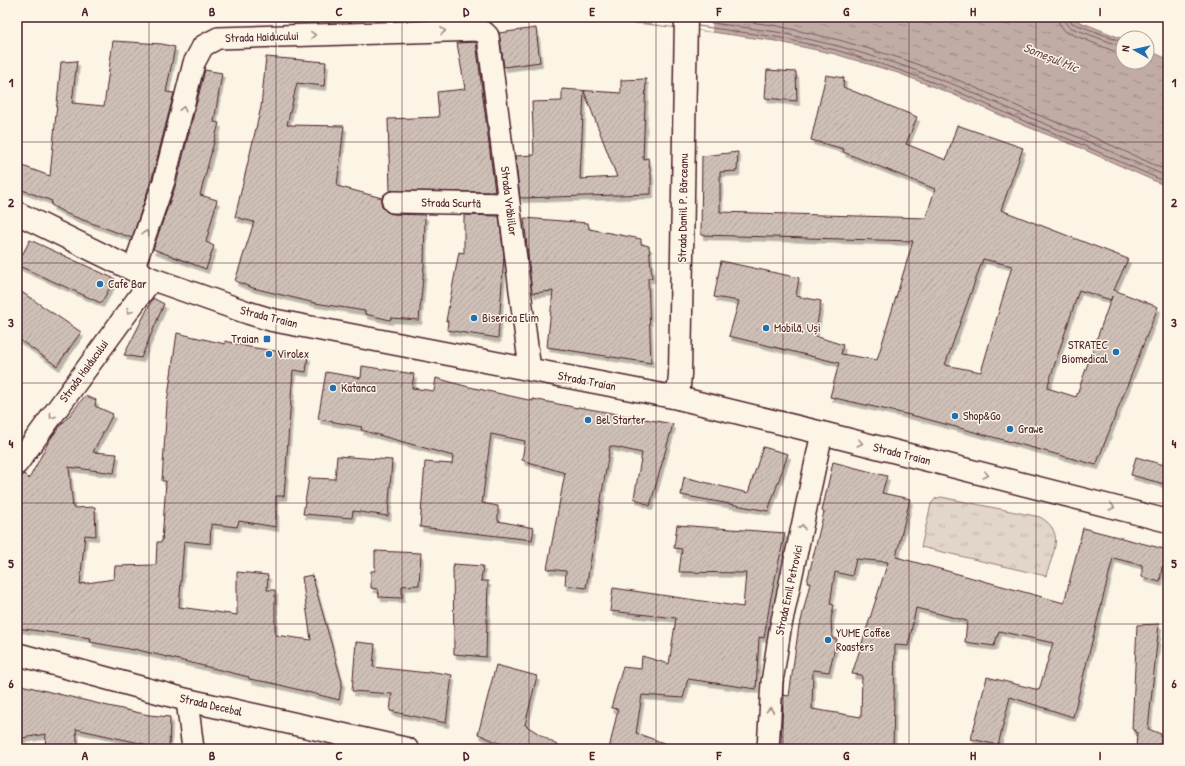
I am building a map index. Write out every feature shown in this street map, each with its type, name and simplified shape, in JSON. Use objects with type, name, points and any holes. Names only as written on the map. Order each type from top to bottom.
[{"type":"main road","name":"Strada Daniil P. Bărceanu","points":[[678,398],[680,374],[686,23]]},
{"type":"main road","name":"Strada Traian","points":[[17,213],[143,275],[272,320],[678,398],[1168,521]]},
{"type":"main road","name":"Strada Decebal","points":[[17,654],[186,700],[407,749]]},
{"type":"street","name":"Strada Haiducului","points":[[17,464],[143,275],[164,181],[194,63],[202,46],[218,38],[478,30],[485,33]]},
{"type":"street","name":"Strada Vrăbiilor","points":[[485,33],[488,36],[530,370]]},
{"type":"street","name":"Strada Scurtă","points":[[393,202],[509,204]]},
{"type":"street","name":"Strada Emil Petrovici","points":[[768,749],[772,682],[780,630],[822,433]]},
{"type":"street","points":[[186,700],[193,749]]},
{"type":"green space","points":[[941,497],[1040,517],[1048,523],[1053,529],[1055,543],[1046,576],[921,547],[931,504],[935,499]]},
{"type":"water","name":"Someșul Mic","points":[[566,17],[1068,17],[1115,36],[1115,70],[1155,70],[1155,53],[1168,59],[1168,187],[1076,146],[898,73],[835,54],[775,41],[646,24]]},
{"type":"pier","points":[[652,17],[712,17],[712,32],[652,24]]},
{"type":"building","points":[[536,28],[540,62],[504,67],[499,33]]},
{"type":"building","points":[[113,41],[162,44],[175,47],[166,92],[174,93],[152,178],[132,238],[67,214],[51,205],[52,201],[17,188],[17,164],[50,176],[61,62],[77,61],[72,103],[104,106]]},
{"type":"building","points":[[476,42],[495,192],[390,191],[388,119],[439,117],[437,92],[465,89],[457,43]]},
{"type":"building","points":[[266,57],[326,62],[324,86],[297,83],[287,125],[344,126],[337,186],[382,198],[382,207],[387,212],[393,214],[425,215],[424,266],[419,320],[391,318],[390,320],[365,314],[365,311],[315,303],[253,288],[235,281],[254,222],[235,217],[261,107]]},
{"type":"building","points":[[205,70],[222,73],[214,122],[219,123],[200,195],[217,200],[206,242],[214,246],[206,269],[153,249],[176,184]]},
{"type":"building","points":[[767,70],[796,72],[797,101],[765,98]]},
{"type":"building","points":[[826,75],[844,78],[843,87],[917,117],[906,144],[946,160],[957,125],[1023,148],[1001,210],[1128,259],[1114,290],[1158,307],[1096,465],[919,417],[830,397],[839,363],[729,336],[739,301],[714,297],[721,261],[799,278],[796,296],[821,301],[815,336],[843,345],[841,354],[877,360],[913,241],[701,235],[702,156],[738,152],[737,171],[720,172],[720,212],[926,218],[935,189],[843,152],[844,149],[811,140]],"holes":[[[983,259],[1012,266],[981,372],[945,365]],[[1079,290],[1111,300],[1076,397],[1047,388]]]},
{"type":"building","points":[[646,79],[643,159],[648,158],[651,175],[651,194],[520,198],[515,156],[534,155],[532,102],[562,101],[562,89],[621,93],[621,80]],"holes":[[[584,91],[617,177],[580,179]]]},
{"type":"building","points":[[464,215],[499,216],[504,256],[498,338],[447,330],[448,321],[446,321],[459,252],[464,253]]},
{"type":"building","points":[[524,218],[588,223],[589,229],[641,239],[641,244],[649,246],[652,278],[648,278],[651,363],[547,347],[553,291],[532,293]]},
{"type":"building","points":[[30,240],[115,279],[101,303],[17,265]]},
{"type":"building","points":[[17,289],[81,332],[57,366],[17,338]]},
{"type":"building","points":[[153,298],[164,304],[141,358],[124,355]]},
{"type":"building","points":[[177,333],[225,344],[225,341],[249,347],[308,356],[306,372],[293,370],[284,496],[276,496],[276,527],[239,521],[237,527],[211,524],[210,544],[184,541],[179,607],[237,615],[237,572],[268,575],[267,590],[275,590],[275,635],[311,640],[302,577],[312,575],[342,682],[339,700],[272,683],[249,679],[249,677],[134,649],[90,642],[91,638],[17,628],[17,483],[24,474],[29,479],[49,441],[85,396],[96,400],[95,406],[113,414],[93,452],[117,454],[114,473],[69,467],[73,508],[95,507],[96,536],[85,535],[80,584],[114,579],[115,566],[156,565],[157,542],[162,542],[166,481],[162,481],[167,403]]},
{"type":"building","points":[[362,366],[414,374],[412,388],[434,391],[436,378],[533,401],[533,399],[673,424],[650,506],[634,498],[642,453],[610,446],[586,588],[565,585],[566,571],[547,569],[565,473],[522,460],[525,441],[491,434],[482,503],[498,506],[498,521],[534,528],[532,540],[420,527],[425,462],[452,464],[453,456],[361,430],[362,427],[318,419],[326,372],[361,378]]},
{"type":"building","points":[[763,447],[788,454],[768,511],[681,495],[684,477],[748,493]]},
{"type":"building","points":[[337,456],[392,460],[388,516],[353,511],[352,518],[303,514],[309,478],[335,479]]},
{"type":"building","points":[[1136,457],[1168,466],[1168,485],[1131,475]]},
{"type":"building","points":[[833,462],[887,476],[882,493],[910,499],[896,557],[1064,603],[1083,528],[1168,550],[1168,567],[1162,567],[1160,582],[1142,577],[1142,565],[1113,558],[1073,717],[1010,697],[998,745],[971,739],[987,677],[1039,690],[1053,643],[999,631],[994,646],[965,642],[967,621],[916,608],[908,646],[895,645],[893,749],[818,749],[781,745],[783,695],[789,696],[799,625],[810,583],[807,582],[824,512],[822,511]],"holes":[[[856,559],[888,562],[852,674],[862,675],[861,717],[812,709],[813,670],[829,672],[837,639],[832,639],[831,619],[834,605],[830,604],[835,572],[852,576]]]},
{"type":"building","points":[[677,525],[785,533],[764,638],[759,637],[756,689],[688,679],[683,698],[642,695],[636,733],[675,747],[674,749],[609,749],[618,709],[611,708],[623,667],[641,669],[642,656],[669,664],[676,618],[610,611],[613,588],[743,607],[746,573],[679,572],[682,549],[674,548]]},
{"type":"building","points":[[375,551],[421,553],[419,585],[402,586],[402,598],[379,597],[378,589],[371,588],[371,571],[375,571]]},
{"type":"building","points":[[453,564],[483,566],[481,581],[488,581],[486,657],[454,654]]},
{"type":"building","points":[[1159,624],[1148,729],[1161,734],[1161,749],[1136,749],[1137,732],[1132,729],[1137,625]]},
{"type":"building","points":[[356,642],[375,644],[373,667],[428,673],[428,671],[452,675],[446,723],[390,711],[392,694],[352,691]]},
{"type":"building","points":[[496,665],[537,676],[525,725],[563,749],[513,749],[478,734]]},
{"type":"building","points":[[17,684],[149,715],[170,717],[169,749],[144,749],[144,744],[76,729],[78,749],[45,749],[46,734],[17,739]]},
{"type":"place","name":"Cafe Bar","points":[[100,284]]},
{"type":"place","name":"Biserica Elim","points":[[474,318]]},
{"type":"place","name":"Mobilă, Uși","points":[[766,328]]},
{"type":"place","name":"Traian","points":[[267,339]]},
{"type":"place","name":"STRATEC Biomedical","points":[[1116,352]]},
{"type":"place","name":"Virolex","points":[[269,354]]},
{"type":"place","name":"Katanca","points":[[333,388]]},
{"type":"place","name":"Shop&Go","points":[[955,416]]},
{"type":"place","name":"Bel Starter","points":[[588,420]]},
{"type":"place","name":"Grawe","points":[[1010,429]]},
{"type":"place","name":"YUME Coffee Roasters","points":[[828,640]]}]
